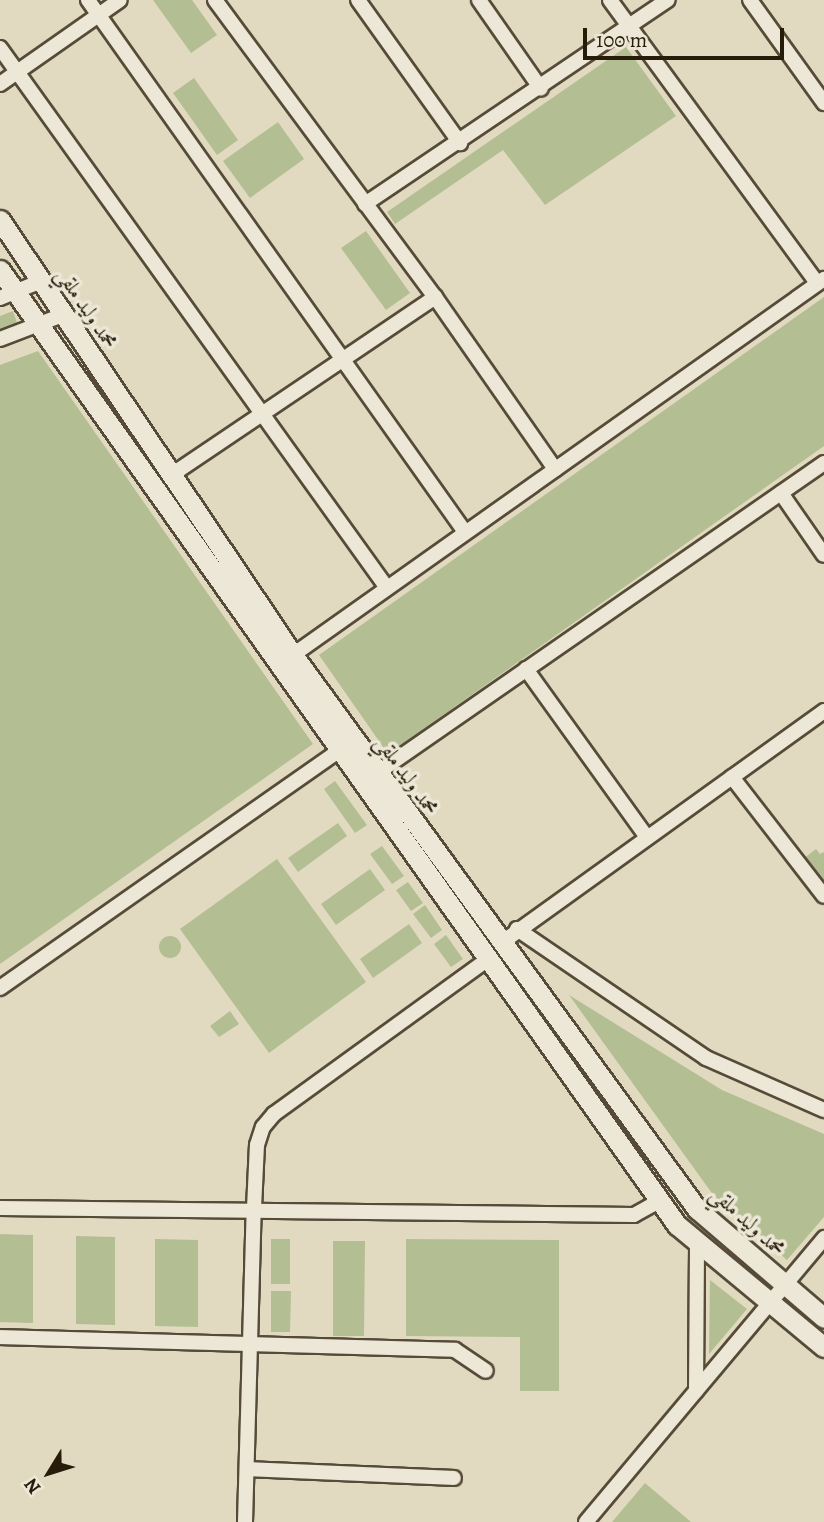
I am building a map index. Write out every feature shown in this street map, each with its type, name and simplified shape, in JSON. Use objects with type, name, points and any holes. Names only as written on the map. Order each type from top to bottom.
[{"type":"street","points":[[88,0],[345,356],[466,532]]},
{"type":"street","points":[[0,84],[120,0]]},
{"type":"street","points":[[215,0],[435,297],[555,469]]},
{"type":"street","points":[[358,0],[460,143]]},
{"type":"street","points":[[479,0],[541,89]]},
{"type":"street","points":[[293,655],[821,281],[610,0]]},
{"type":"street","points":[[365,204],[541,89],[668,0]]},
{"type":"street","points":[[750,0],[824,103]]},
{"type":"street","points":[[0,48],[387,588]]},
{"type":"street","name":"محمد وليد ملقي","points":[[0,220],[65,314],[170,477],[293,655],[377,773],[510,935],[697,1209],[824,1318]]},
{"type":"street","name":"محمد وليد ملقي","points":[[0,270],[8,295],[37,325],[341,749],[659,1200],[697,1244],[824,1347]]},
{"type":"street","points":[[8,295],[41,281]]},
{"type":"street","points":[[170,477],[435,297]]},
{"type":"street","points":[[0,339],[65,314]]},
{"type":"street","points":[[377,773],[824,463]]},
{"type":"street","points":[[780,494],[824,555]]},
{"type":"street","points":[[526,669],[646,836]]},
{"type":"street","points":[[824,711],[510,935],[706,1058],[824,1110]]},
{"type":"street","points":[[0,988],[341,749]]},
{"type":"street","points":[[732,777],[824,896]]},
{"type":"street","points":[[245,1522],[257,1145],[274,1114],[488,959]]},
{"type":"street","points":[[0,1208],[254,1208],[634,1215],[659,1200]]},
{"type":"street","points":[[586,1522],[824,1238]]},
{"type":"street","points":[[696,1391],[697,1244]]},
{"type":"street","points":[[0,1337],[455,1350],[486,1371]]},
{"type":"street","points":[[247,1469],[454,1478]]},
{"type":"green space","points":[[153,0],[192,0],[217,35],[191,53]]},
{"type":"green space","points":[[626,47],[676,116],[545,205],[503,150],[395,224],[387,212]]},
{"type":"green space","points":[[194,78],[238,140],[217,155],[173,93]]},
{"type":"green space","points":[[278,122],[304,159],[250,198],[223,161]]},
{"type":"green space","points":[[366,231],[410,293],[386,310],[341,248]]},
{"type":"green space","points":[[824,297],[824,446],[388,754],[319,655]]},
{"type":"green space","points":[[13,311],[18,326],[0,333],[0,316]]},
{"type":"green space","points":[[38,351],[313,744],[0,964],[0,365]]},
{"type":"green space","points":[[335,781],[367,825],[355,833],[324,789]]},
{"type":"green space","points":[[338,823],[347,836],[298,872],[288,858]]},
{"type":"green space","points":[[382,846],[404,876],[392,884],[370,854]]},
{"type":"green space","points":[[816,849],[820,854],[824,852],[824,886],[803,859]]},
{"type":"green space","points":[[277,859],[366,982],[269,1053],[180,929]]},
{"type":"green space","points":[[370,869],[385,890],[336,925],[321,904]]},
{"type":"green space","points":[[408,882],[423,903],[411,911],[396,890]]},
{"type":"green space","points":[[425,905],[442,930],[431,938],[413,914]]},
{"type":"green space","points":[[409,924],[422,943],[373,978],[360,959]]},
{"type":"green space","points":[[446,935],[463,959],[451,967],[434,944]]},
{"type":"green space","points":[[166,936],[174,936],[181,943],[181,951],[174,958],[166,958],[159,951],[159,943]]},
{"type":"green space","points":[[569,995],[722,1090],[824,1134],[824,1217],[787,1260],[714,1196]]},
{"type":"green space","points":[[230,1011],[239,1024],[219,1037],[210,1026]]},
{"type":"green space","points":[[0,1234],[33,1235],[33,1323],[0,1322]]},
{"type":"green space","points":[[76,1236],[115,1237],[115,1325],[76,1324]]},
{"type":"green space","points":[[155,1239],[198,1240],[198,1327],[155,1326]]},
{"type":"green space","points":[[271,1239],[290,1239],[290,1284],[271,1284]]},
{"type":"green space","points":[[406,1239],[559,1240],[559,1391],[520,1391],[520,1337],[406,1336]]},
{"type":"green space","points":[[333,1241],[365,1241],[364,1336],[333,1336]]},
{"type":"green space","points":[[710,1280],[747,1309],[709,1354]]},
{"type":"green space","points":[[271,1291],[291,1291],[290,1332],[271,1332]]},
{"type":"green space","points":[[645,1483],[691,1522],[612,1522]]}]
